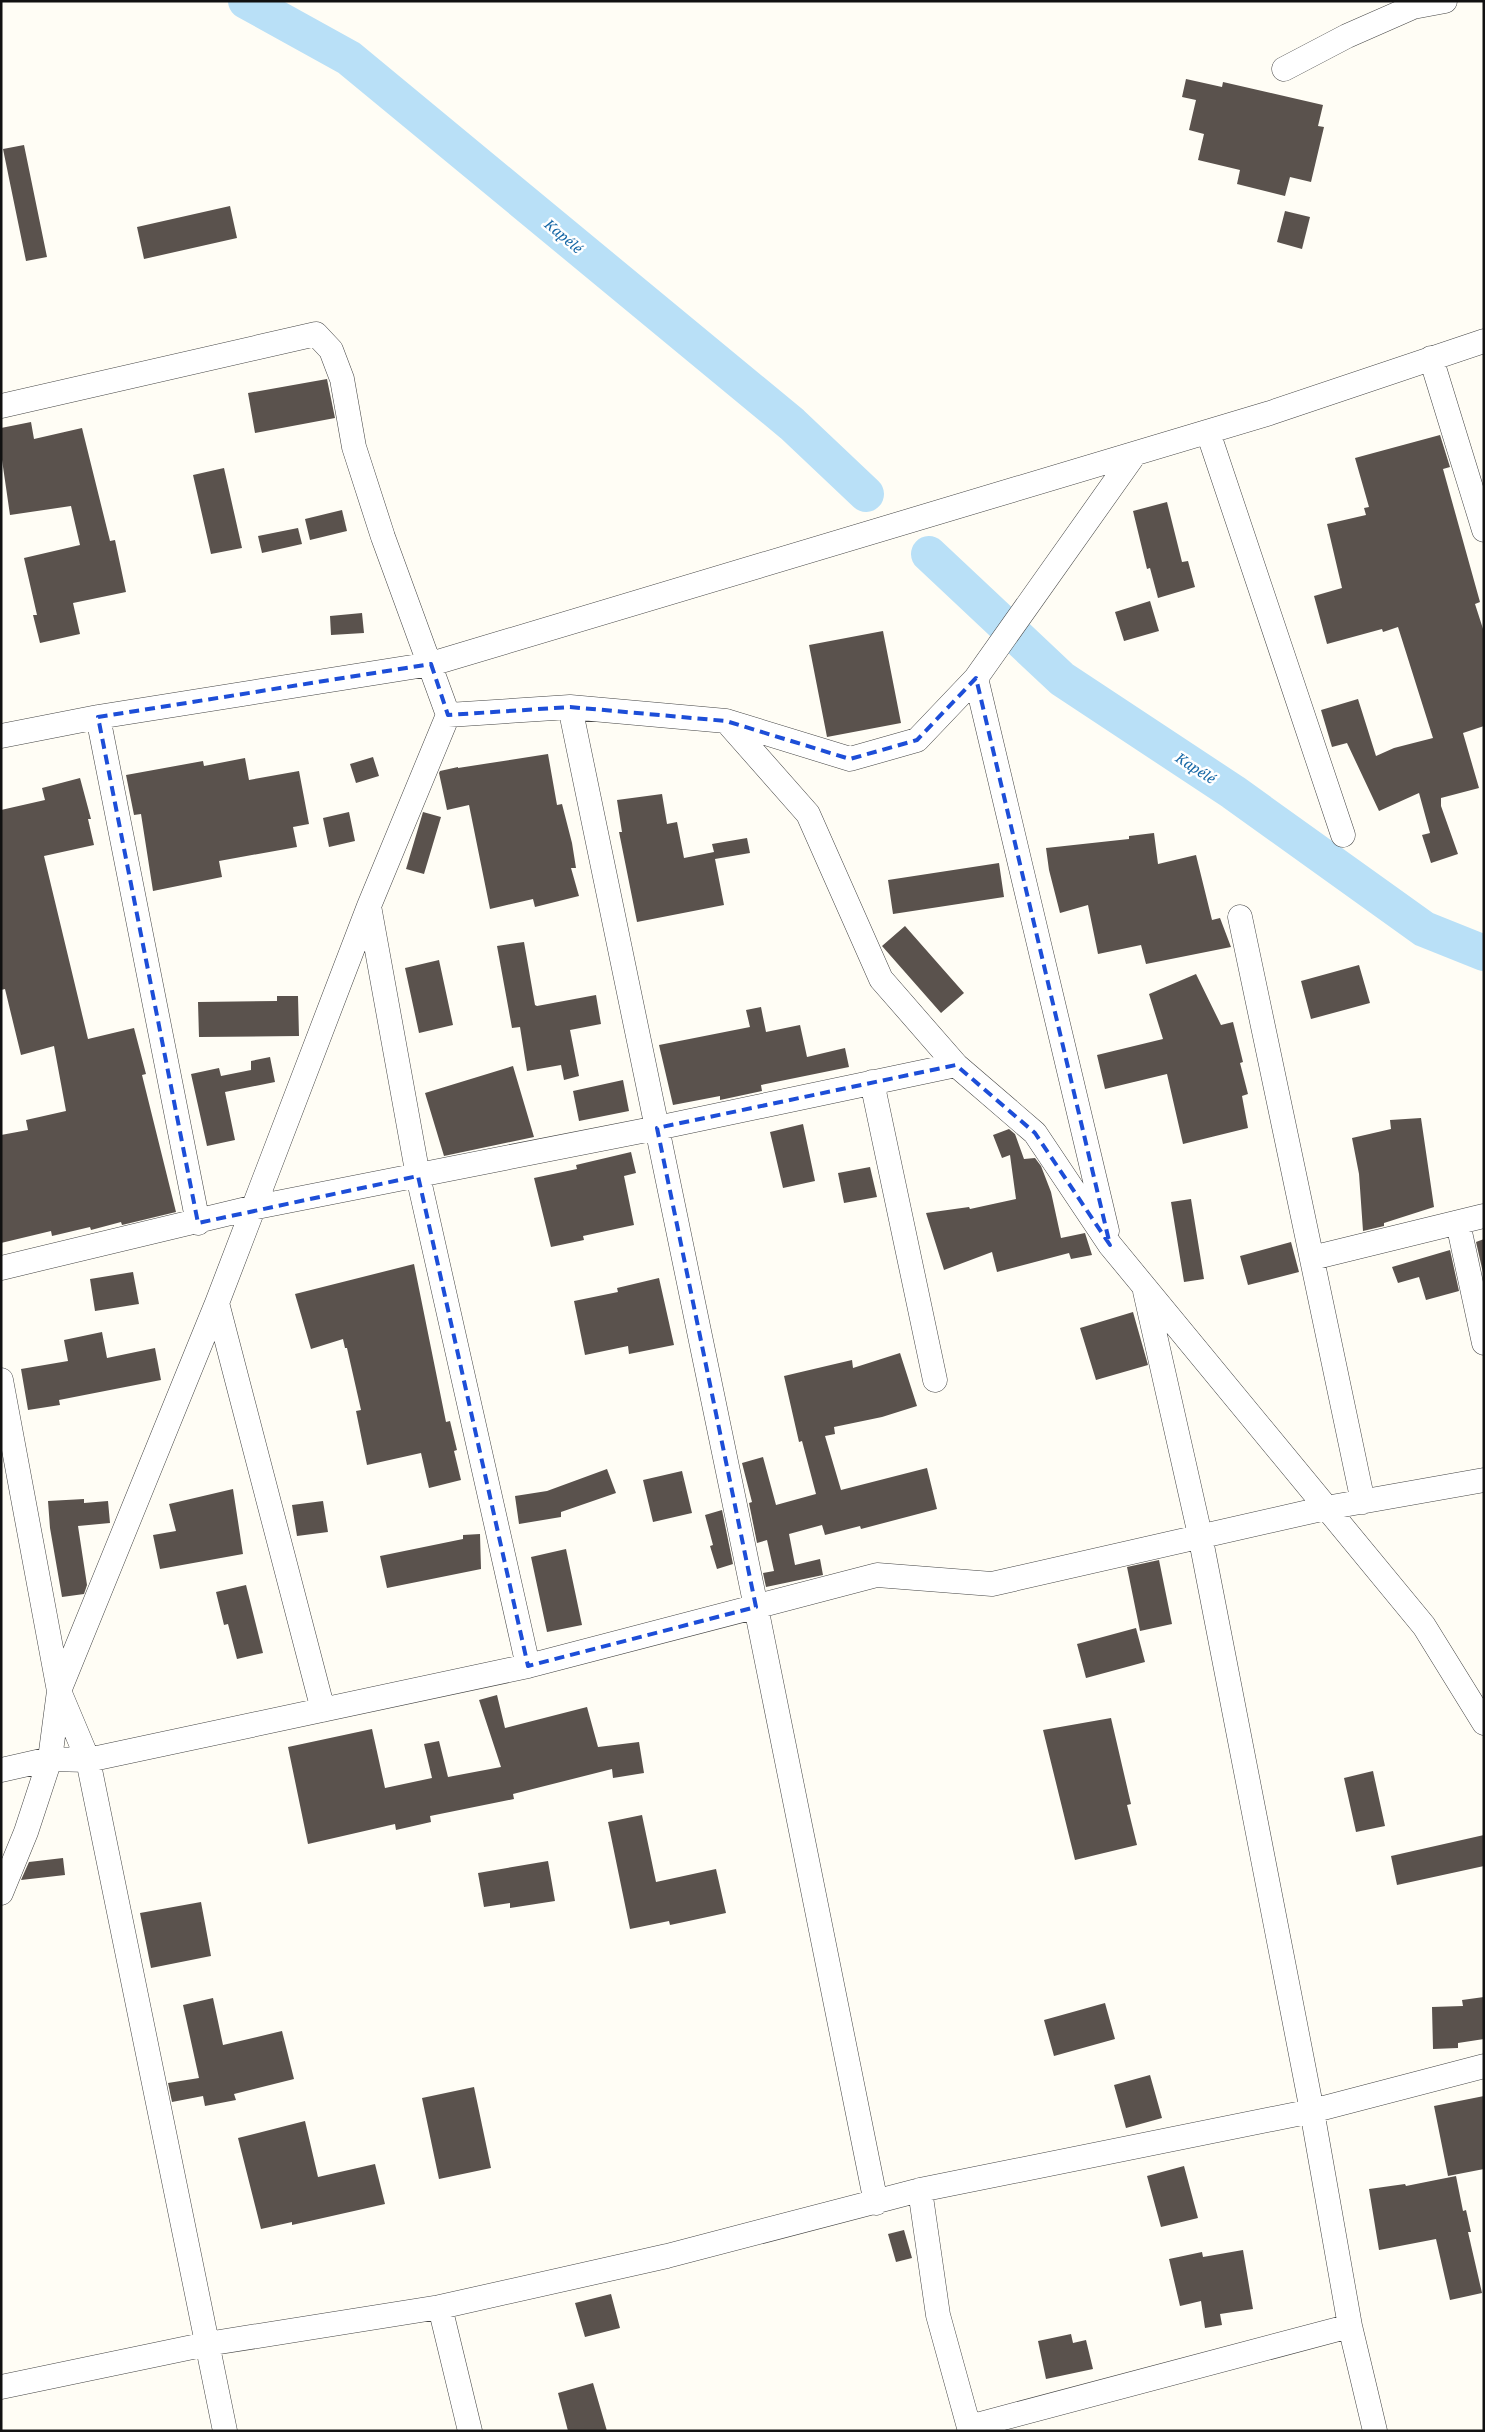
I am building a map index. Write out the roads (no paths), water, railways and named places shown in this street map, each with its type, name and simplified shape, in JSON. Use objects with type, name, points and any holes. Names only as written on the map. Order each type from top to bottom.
[{"type":"street","points":[[1284,69],[1347,36],[1413,7],[1445,1]]},
{"type":"street","points":[[1,406],[316,334],[331,350],[342,379],[354,447],[382,537],[431,664],[448,715],[369,906],[251,1208],[217,1303],[59,1691],[50,1759],[26,1832],[1,1893]]},
{"type":"street","points":[[1,736],[98,717],[431,664],[1270,413],[1484,341]]},
{"type":"street","points":[[1431,358],[1484,530]]},
{"type":"street","points":[[1208,432],[1343,835]]},
{"type":"street","points":[[448,715],[570,706],[726,721],[850,759],[917,740],[976,678],[1134,454]]},
{"type":"street","points":[[976,678],[1110,1245]]},
{"type":"street","points":[[570,706],[756,1607],[876,2202]]},
{"type":"street","points":[[98,717],[198,1223]]},
{"type":"street","points":[[726,721],[808,814],[881,979],[956,1065],[1035,1133],[1110,1245],[1424,1626],[1484,1723]]},
{"type":"street","points":[[369,906],[418,1176],[528,1666]]},
{"type":"street","points":[[1240,917],[1363,1502]]},
{"type":"street","points":[[1,1268],[198,1223],[251,1208],[657,1128],[956,1065]]},
{"type":"street","points":[[872,1082],[934,1380]]},
{"type":"street","points":[[1312,1258],[1484,1216]]},
{"type":"street","points":[[1458,1223],[1484,1343]]},
{"type":"street","points":[[1144,1287],[1200,1536],[1312,2112],[1350,2326],[1375,2431]]},
{"type":"street","points":[[217,1303],[323,1710]]},
{"type":"street","points":[[1,1380],[59,1691],[88,1760],[225,2431]]},
{"type":"street","points":[[1,1770],[50,1759],[88,1760],[528,1666],[877,1575],[992,1584],[1326,1508],[1484,1480]]},
{"type":"street","points":[[1,2387],[207,2344],[440,2307],[667,2256],[920,2190],[1312,2112],[1484,2066]]},
{"type":"street","points":[[920,2190],[938,2315],[969,2429],[1350,2326]]},
{"type":"street","points":[[440,2307],[470,2431]]},
{"type":"waterway","name":"Kapélé","points":[[246,1],[349,58],[792,424],[866,494]]},
{"type":"waterway","name":"Kapélé","points":[[929,554],[1062,679],[1233,792],[1424,929],[1484,953]]}]
